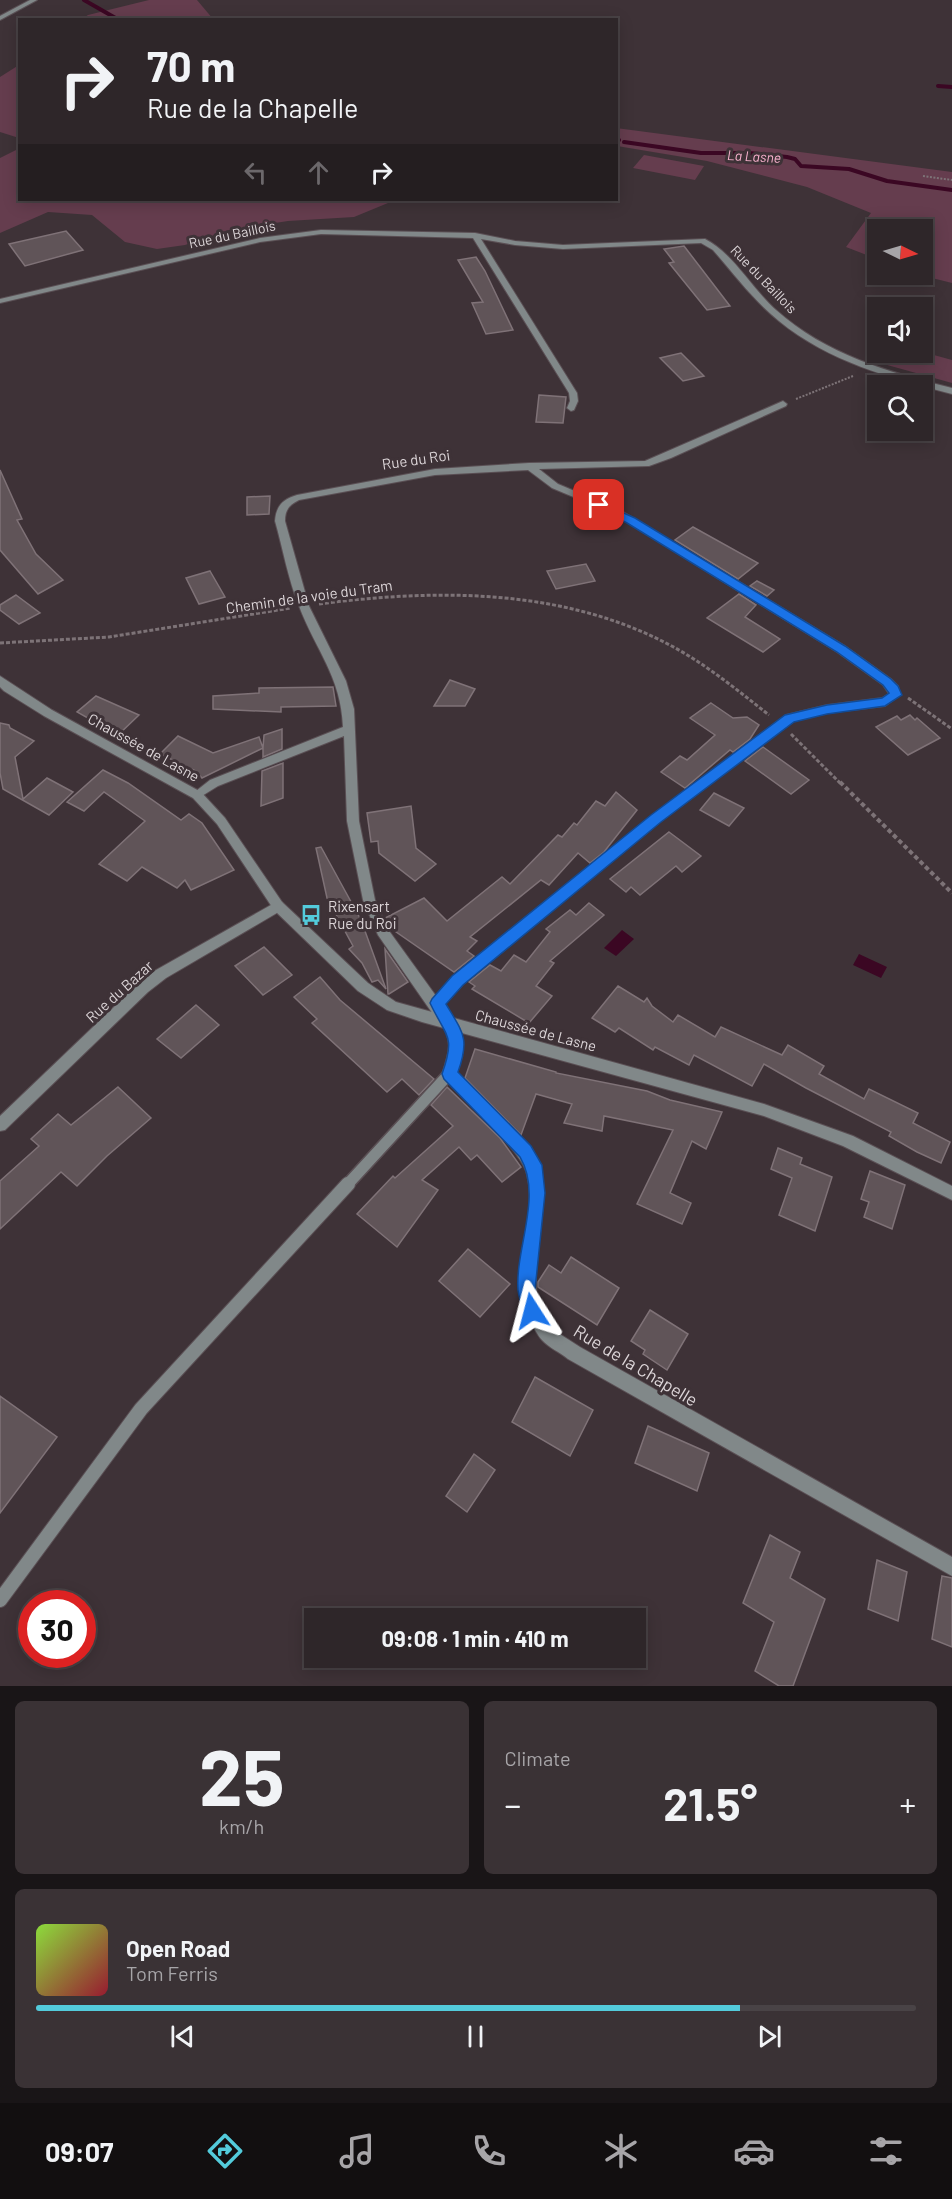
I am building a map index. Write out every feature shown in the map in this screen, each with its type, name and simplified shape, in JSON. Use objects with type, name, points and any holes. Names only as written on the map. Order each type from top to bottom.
[{"type":"street","points":[[0,18],[33,0]]},
{"type":"street","name":"Rue du Baillois","points":[[0,301],[260,240],[297,234],[376,232],[475,235],[515,243],[563,247],[702,242],[709,243],[716,248],[781,319],[834,353],[867,369],[952,391]]},
{"type":"street","points":[[475,235],[573,393],[571,408]]},
{"type":"street","name":"Rue du Roi","points":[[449,1023],[429,1000],[382,931],[369,900],[353,821],[348,709],[341,681],[304,606],[280,521],[282,508],[288,502],[387,479],[435,471],[529,466],[646,464],[783,404]]},
{"type":"street","points":[[449,1074],[455,1057],[457,1037],[438,1003],[458,980],[656,819],[790,718],[807,713],[885,702],[896,695],[887,682],[832,643],[617,512],[555,486],[529,466]]},
{"type":"street","name":"Chaussée de Lasne","points":[[0,680],[8,688],[48,713],[197,795],[221,820],[278,906],[363,987],[392,1006],[764,1110],[848,1141],[952,1193]]},
{"type":"street","points":[[197,795],[214,783],[348,730]]},
{"type":"street","name":"Rue du Bazar","points":[[0,1125],[122,1008],[161,974],[278,906]]},
{"type":"street","name":"Rue de la Chapelle","points":[[449,1074],[525,1152],[533,1165],[537,1193],[527,1290],[532,1311],[545,1333],[643,1393],[952,1567]]},
{"type":"lane","points":[[0,1600],[141,1409],[449,1074]]},
{"type":"path","points":[[923,176],[952,180]]},
{"type":"path","points":[[783,404],[867,369]]},
{"type":"path","name":"Chemin de la voie du Tram","points":[[0,643],[36,644],[102,638],[354,598],[422,593],[484,595],[527,600],[578,610],[671,646],[718,675],[781,724],[952,893]]},
{"type":"path","points":[[896,695],[910,699],[952,729]]},
{"type":"shaded area","points":[[149,0],[197,0],[212,18],[84,18]]},
{"type":"shaded area","points":[[18,66],[18,138],[0,132],[0,77]]},
{"type":"shaded area","points":[[618,128],[952,172],[952,283],[933,278],[933,219],[867,219],[867,255],[846,247],[871,213],[807,187],[707,161],[618,146]]},
{"type":"shaded area","points":[[18,145],[18,201],[401,201],[388,203],[354,217],[288,221],[229,230],[185,245],[157,249],[125,242],[92,215],[48,212],[0,233],[0,158],[16,150]]},
{"type":"shaded area","points":[[644,155],[704,166],[695,180],[633,168]]},
{"type":"shaded area","points":[[933,355],[952,360],[952,383],[933,378],[933,375],[923,375],[880,363],[933,363]]},
{"type":"shaded area","points":[[622,930],[634,939],[616,956],[604,948]]},
{"type":"shaded area","points":[[859,954],[887,967],[881,978],[853,965]]},
{"type":"building","points":[[66,231],[83,250],[25,266],[9,244]]},
{"type":"building","points":[[684,246],[730,306],[707,310],[669,263],[674,262],[664,249]]},
{"type":"building","points":[[476,257],[513,330],[486,334],[472,303],[483,302],[458,260]]},
{"type":"building","points":[[681,353],[704,376],[683,381],[660,358]]},
{"type":"building","points":[[539,395],[566,397],[563,423],[536,422]]},
{"type":"building","points":[[0,470],[22,519],[17,520],[36,554],[63,580],[38,594],[0,550]]},
{"type":"building","points":[[270,496],[269,514],[247,515],[247,497]]},
{"type":"building","points":[[693,527],[758,563],[738,579],[675,540]]},
{"type":"building","points":[[586,564],[595,581],[556,589],[547,571]]},
{"type":"building","points":[[210,571],[225,597],[199,604],[186,578]]},
{"type":"building","points":[[757,581],[774,590],[767,596],[750,586]]},
{"type":"building","points":[[739,594],[756,605],[745,617],[780,639],[763,652],[707,618]]},
{"type":"building","points":[[16,595],[40,613],[19,624],[0,610],[0,605]]},
{"type":"building","points":[[450,680],[475,689],[465,706],[434,706]]},
{"type":"building","points":[[333,687],[336,706],[281,707],[281,712],[213,709],[213,696],[259,693],[259,688]]},
{"type":"building","points":[[96,696],[139,715],[118,735],[77,712]]},
{"type":"building","points":[[711,703],[733,718],[747,717],[759,725],[750,739],[733,752],[730,750],[685,788],[661,772],[680,756],[687,760],[715,735],[690,718]]},
{"type":"building","points":[[910,715],[915,720],[917,718],[940,738],[908,755],[876,727],[897,716],[901,720]]},
{"type":"building","points":[[0,723],[9,725],[10,728],[34,741],[15,757],[23,799],[47,778],[73,792],[49,815],[3,789],[0,773]]},
{"type":"building","points":[[282,729],[282,749],[263,757],[264,735]]},
{"type":"building","points":[[178,736],[213,753],[259,737],[263,748],[202,778],[196,771],[160,754]]},
{"type":"building","points":[[763,747],[809,780],[791,794],[745,761]]},
{"type":"building","points":[[283,763],[283,798],[261,806],[262,771]]},
{"type":"building","points":[[103,770],[128,783],[181,820],[189,814],[202,823],[234,870],[191,890],[185,880],[177,888],[142,867],[127,881],[99,864],[145,821],[104,792],[84,811],[67,802]]},
{"type":"building","points":[[616,792],[637,810],[604,852],[590,863],[578,853],[549,885],[541,880],[470,937],[477,941],[467,951],[474,956],[454,972],[389,927],[385,918],[424,898],[447,921],[502,877],[510,884],[558,835],[562,837],[574,823],[577,825],[596,801],[605,806]]},
{"type":"building","points":[[714,793],[744,808],[729,826],[700,810]]},
{"type":"building","points":[[411,806],[416,848],[436,864],[415,881],[379,853],[378,841],[371,842],[367,813]]},
{"type":"building","points":[[669,832],[701,856],[682,872],[676,866],[640,895],[631,887],[626,892],[610,879]]},
{"type":"building","points":[[321,847],[361,920],[386,989],[378,980],[372,982],[362,963],[349,949],[353,946],[327,898],[316,848]]},
{"type":"building","points":[[589,903],[604,915],[550,961],[554,963],[536,986],[552,996],[529,1023],[472,989],[475,986],[469,982],[490,965],[501,971],[514,955],[526,962],[550,932],[546,929],[570,910],[576,915]]},
{"type":"building","points":[[264,947],[292,975],[263,995],[235,966]]},
{"type":"building","points":[[385,949],[408,982],[389,994],[388,994]]},
{"type":"building","points":[[320,977],[340,1000],[434,1079],[419,1095],[402,1079],[387,1092],[312,1023],[317,1019],[294,997]]},
{"type":"building","points":[[618,986],[644,1002],[647,998],[652,1006],[673,1022],[678,1015],[715,1037],[721,1027],[782,1055],[788,1045],[824,1066],[819,1074],[864,1099],[869,1089],[918,1113],[913,1123],[950,1142],[941,1163],[889,1136],[891,1132],[764,1064],[752,1086],[694,1055],[689,1065],[655,1047],[653,1050],[619,1028],[615,1032],[592,1018]]},
{"type":"building","points":[[196,1005],[219,1025],[181,1058],[157,1039]]},
{"type":"building","points":[[475,1049],[556,1073],[647,1091],[670,1100],[722,1112],[706,1149],[692,1141],[670,1193],[691,1203],[682,1224],[637,1204],[673,1130],[604,1116],[602,1131],[564,1123],[572,1104],[536,1094],[521,1135],[465,1078]]},
{"type":"building","points":[[118,1087],[151,1118],[77,1186],[61,1172],[0,1229],[0,1181],[39,1146],[31,1139],[58,1114],[71,1125]]},
{"type":"building","points":[[447,1087],[500,1138],[521,1167],[502,1182],[477,1155],[471,1160],[459,1147],[422,1180],[438,1190],[397,1247],[357,1214],[393,1176],[395,1178],[453,1126],[431,1105]]},
{"type":"building","points":[[778,1148],[802,1158],[800,1164],[832,1177],[815,1231],[779,1215],[792,1178],[771,1169]]},
{"type":"building","points":[[870,1171],[905,1185],[892,1229],[864,1217],[869,1202],[861,1199]]},
{"type":"building","points":[[468,1249],[510,1284],[480,1317],[439,1281]]},
{"type":"building","points":[[571,1257],[619,1288],[597,1325],[538,1287],[538,1282],[549,1265],[561,1273]]},
{"type":"building","points":[[650,1310],[688,1334],[667,1370],[643,1354],[645,1350],[631,1341]]},
{"type":"building","points":[[535,1377],[593,1410],[570,1456],[512,1422]]},
{"type":"building","points":[[0,1396],[57,1437],[0,1513]]},
{"type":"building","points":[[648,1426],[709,1453],[697,1491],[635,1463]]},
{"type":"building","points":[[474,1454],[495,1470],[467,1512],[446,1496]]},
{"type":"building","points":[[770,1535],[800,1552],[790,1578],[825,1599],[793,1686],[779,1686],[755,1671],[774,1622],[743,1603]]},
{"type":"building","points":[[877,1560],[907,1572],[898,1621],[868,1609]]},
{"type":"building","points":[[942,1576],[952,1578],[952,1647],[932,1639]]},
{"type":"waterway","name":"La Lasne","points":[[84,0],[116,18]]},
{"type":"waterway","points":[[938,86],[952,87]]},
{"type":"waterway","name":"La Lasne","points":[[624,142],[701,153],[749,153],[787,157],[795,159],[801,166],[849,169],[887,181],[952,190]]},
{"type":"place","name":"Rixensart Rue du Roi","points":[[311,915]]},
{"type":"route","points":[[532,1311],[527,1290],[537,1193],[533,1165],[525,1152],[449,1074],[455,1057],[457,1037],[438,1003],[458,980],[656,819],[790,718],[827,709],[885,702],[896,695],[887,682],[841,649],[631,520],[599,505]]}]
